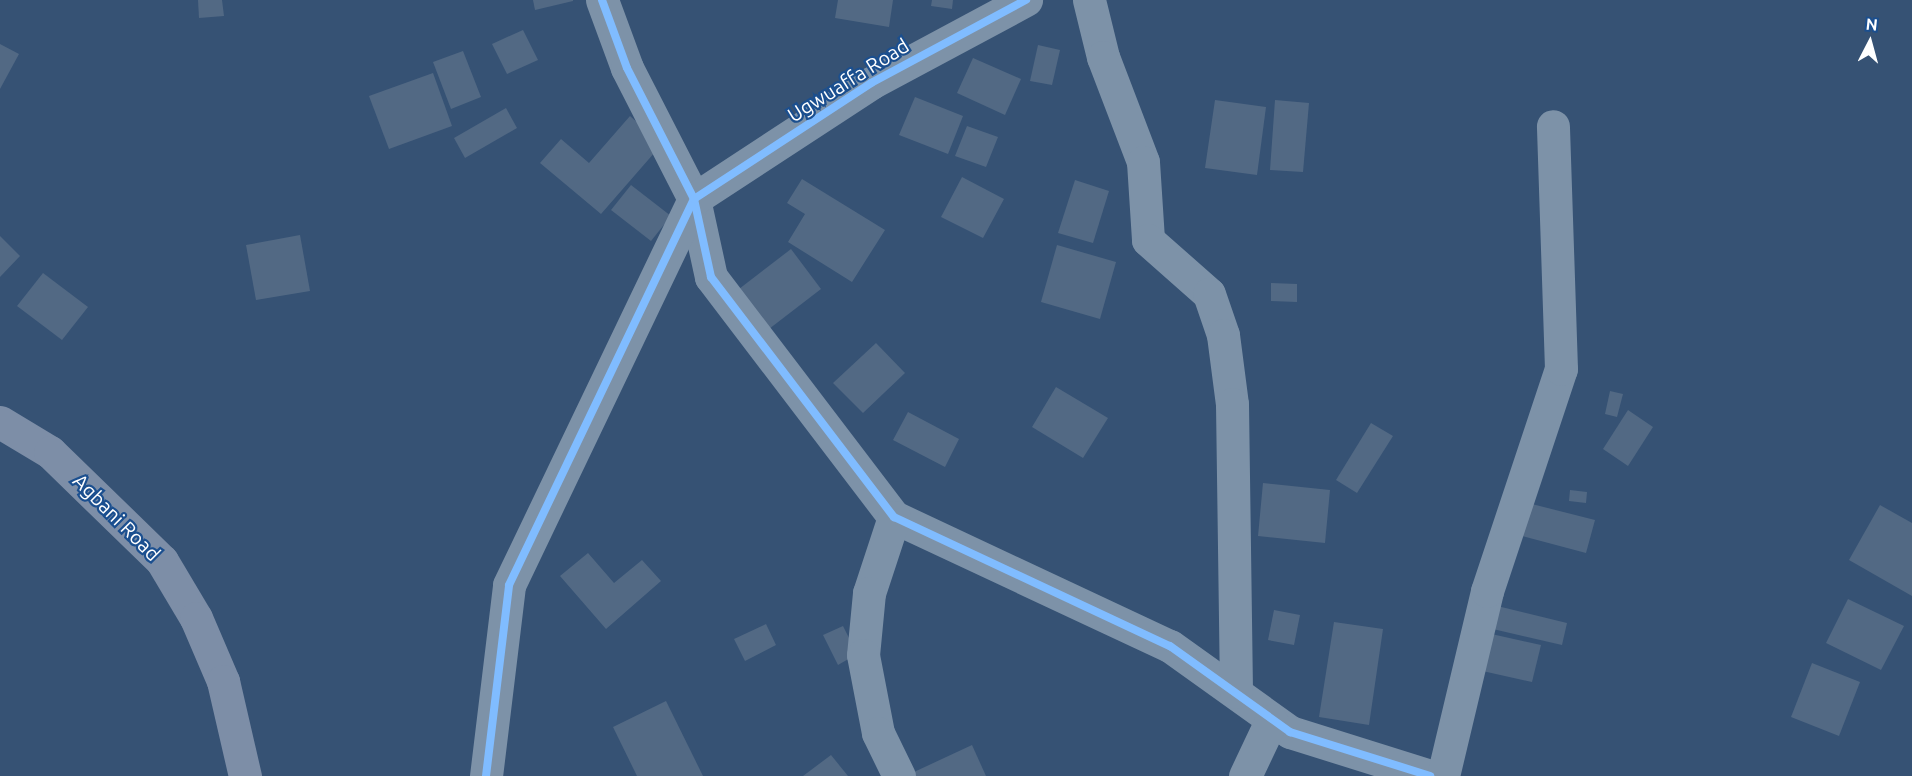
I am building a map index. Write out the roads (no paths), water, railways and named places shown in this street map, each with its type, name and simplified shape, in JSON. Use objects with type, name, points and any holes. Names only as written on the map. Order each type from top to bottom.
[{"type":"main road","name":"Agbani Road","points":[[0,422],[50,452],[162,561],[196,618],[223,681],[245,776]]},
{"type":"street","points":[[602,0],[627,68],[694,200],[711,277],[894,517],[1170,646],[1236,692],[1267,731],[1430,776]]},
{"type":"street","name":"Ugwuaffa Road","points":[[694,200],[871,83],[1026,0]]},
{"type":"street","points":[[1089,0],[1103,57],[1143,162],[1148,240],[1209,294],[1223,335],[1232,404],[1236,692]]},
{"type":"street","points":[[1443,776],[1487,591],[1561,369],[1553,126]]},
{"type":"street","points":[[486,776],[509,585],[694,200]]},
{"type":"street","points":[[894,517],[869,593],[863,655],[878,733],[899,776]]},
{"type":"street","points":[[1245,776],[1267,731]]},
{"type":"street","points":[[1264,776],[1267,731]]}]
